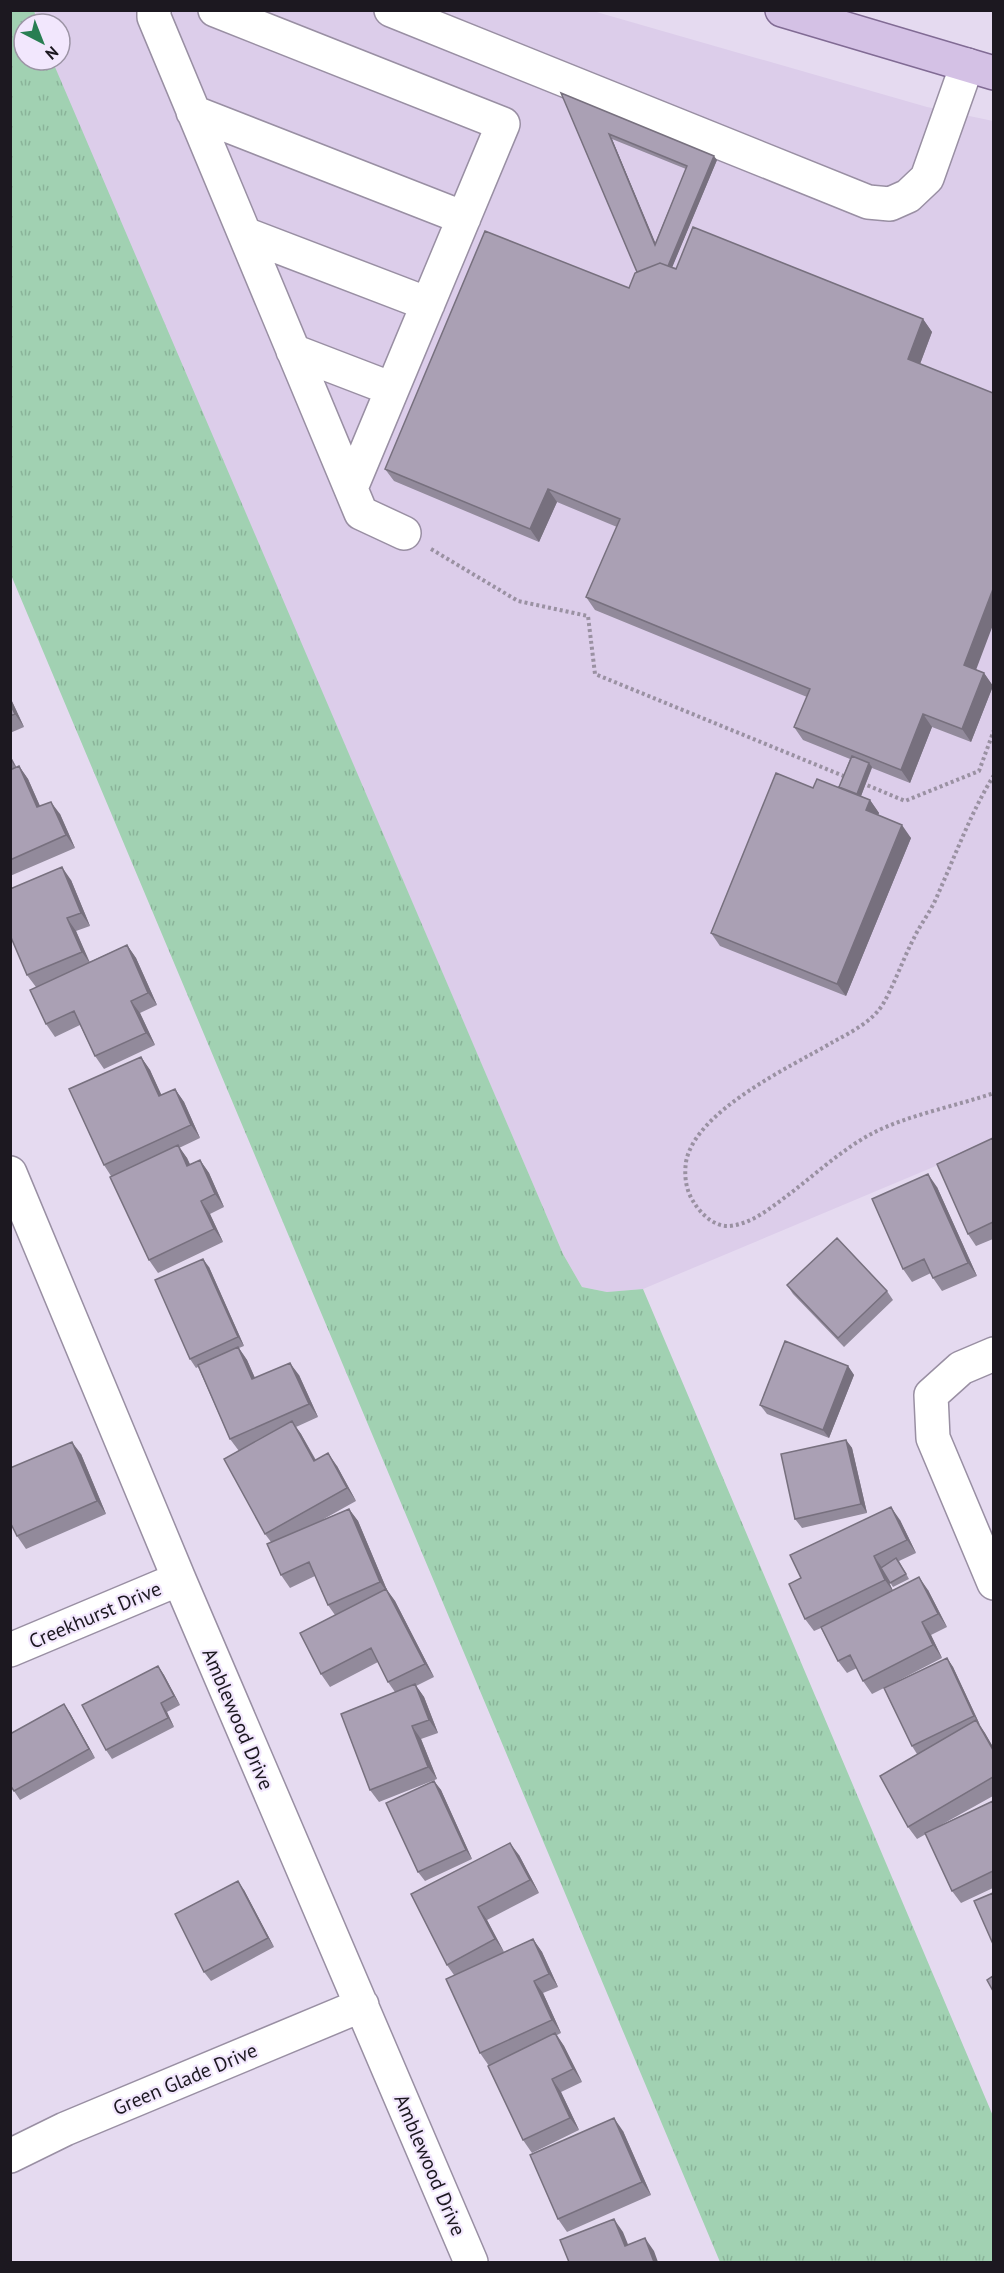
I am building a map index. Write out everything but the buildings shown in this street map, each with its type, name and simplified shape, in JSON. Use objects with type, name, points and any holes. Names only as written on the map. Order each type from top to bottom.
[{"type":"main road","points":[[782,10],[980,69]]},
{"type":"street","points":[[154,10],[154,17],[193,112],[361,513],[404,533]]},
{"type":"street","points":[[215,10],[503,124],[351,488]]},
{"type":"street","points":[[391,10],[868,202],[890,204],[908,196],[927,178],[980,69]]},
{"type":"street","points":[[193,112],[464,218]]},
{"type":"street","points":[[245,234],[428,304]]},
{"type":"street","points":[[293,351],[392,389]]},
{"type":"street","name":"Amblewood Drive","points":[[10,1173],[178,1580],[471,2262]]},
{"type":"street","points":[[991,1577],[933,1438],[931,1395],[961,1368],[993,1354]]},
{"type":"street","name":"Creekhurst Drive","points":[[10,1650],[178,1580]]},
{"type":"street","name":"Green Glade Drive","points":[[10,2156],[65,2129],[362,2005]]},
{"type":"path","points":[[404,533],[518,601],[588,616],[596,674],[850,778]]},
{"type":"path","points":[[861,783],[905,801],[979,771],[993,730]]},
{"type":"path","points":[[993,775],[937,898],[915,935],[882,1005],[871,1018],[848,1034],[774,1076],[723,1109],[698,1134],[688,1154],[685,1171],[688,1193],[697,1209],[711,1221],[727,1226],[748,1221],[770,1209],[849,1148],[873,1133],[993,1093]]},
{"type":"shaded area","points":[[593,11],[927,107],[993,121],[993,1142],[643,1289],[607,1292],[582,1287],[563,1254],[56,72],[72,72],[72,12],[34,12]]},
{"type":"green space","points":[[10,11],[34,11],[12,12],[12,72],[57,72],[563,1254],[582,1287],[607,1292],[643,1289],[993,2116],[993,2262],[720,2262],[11,575]]}]
